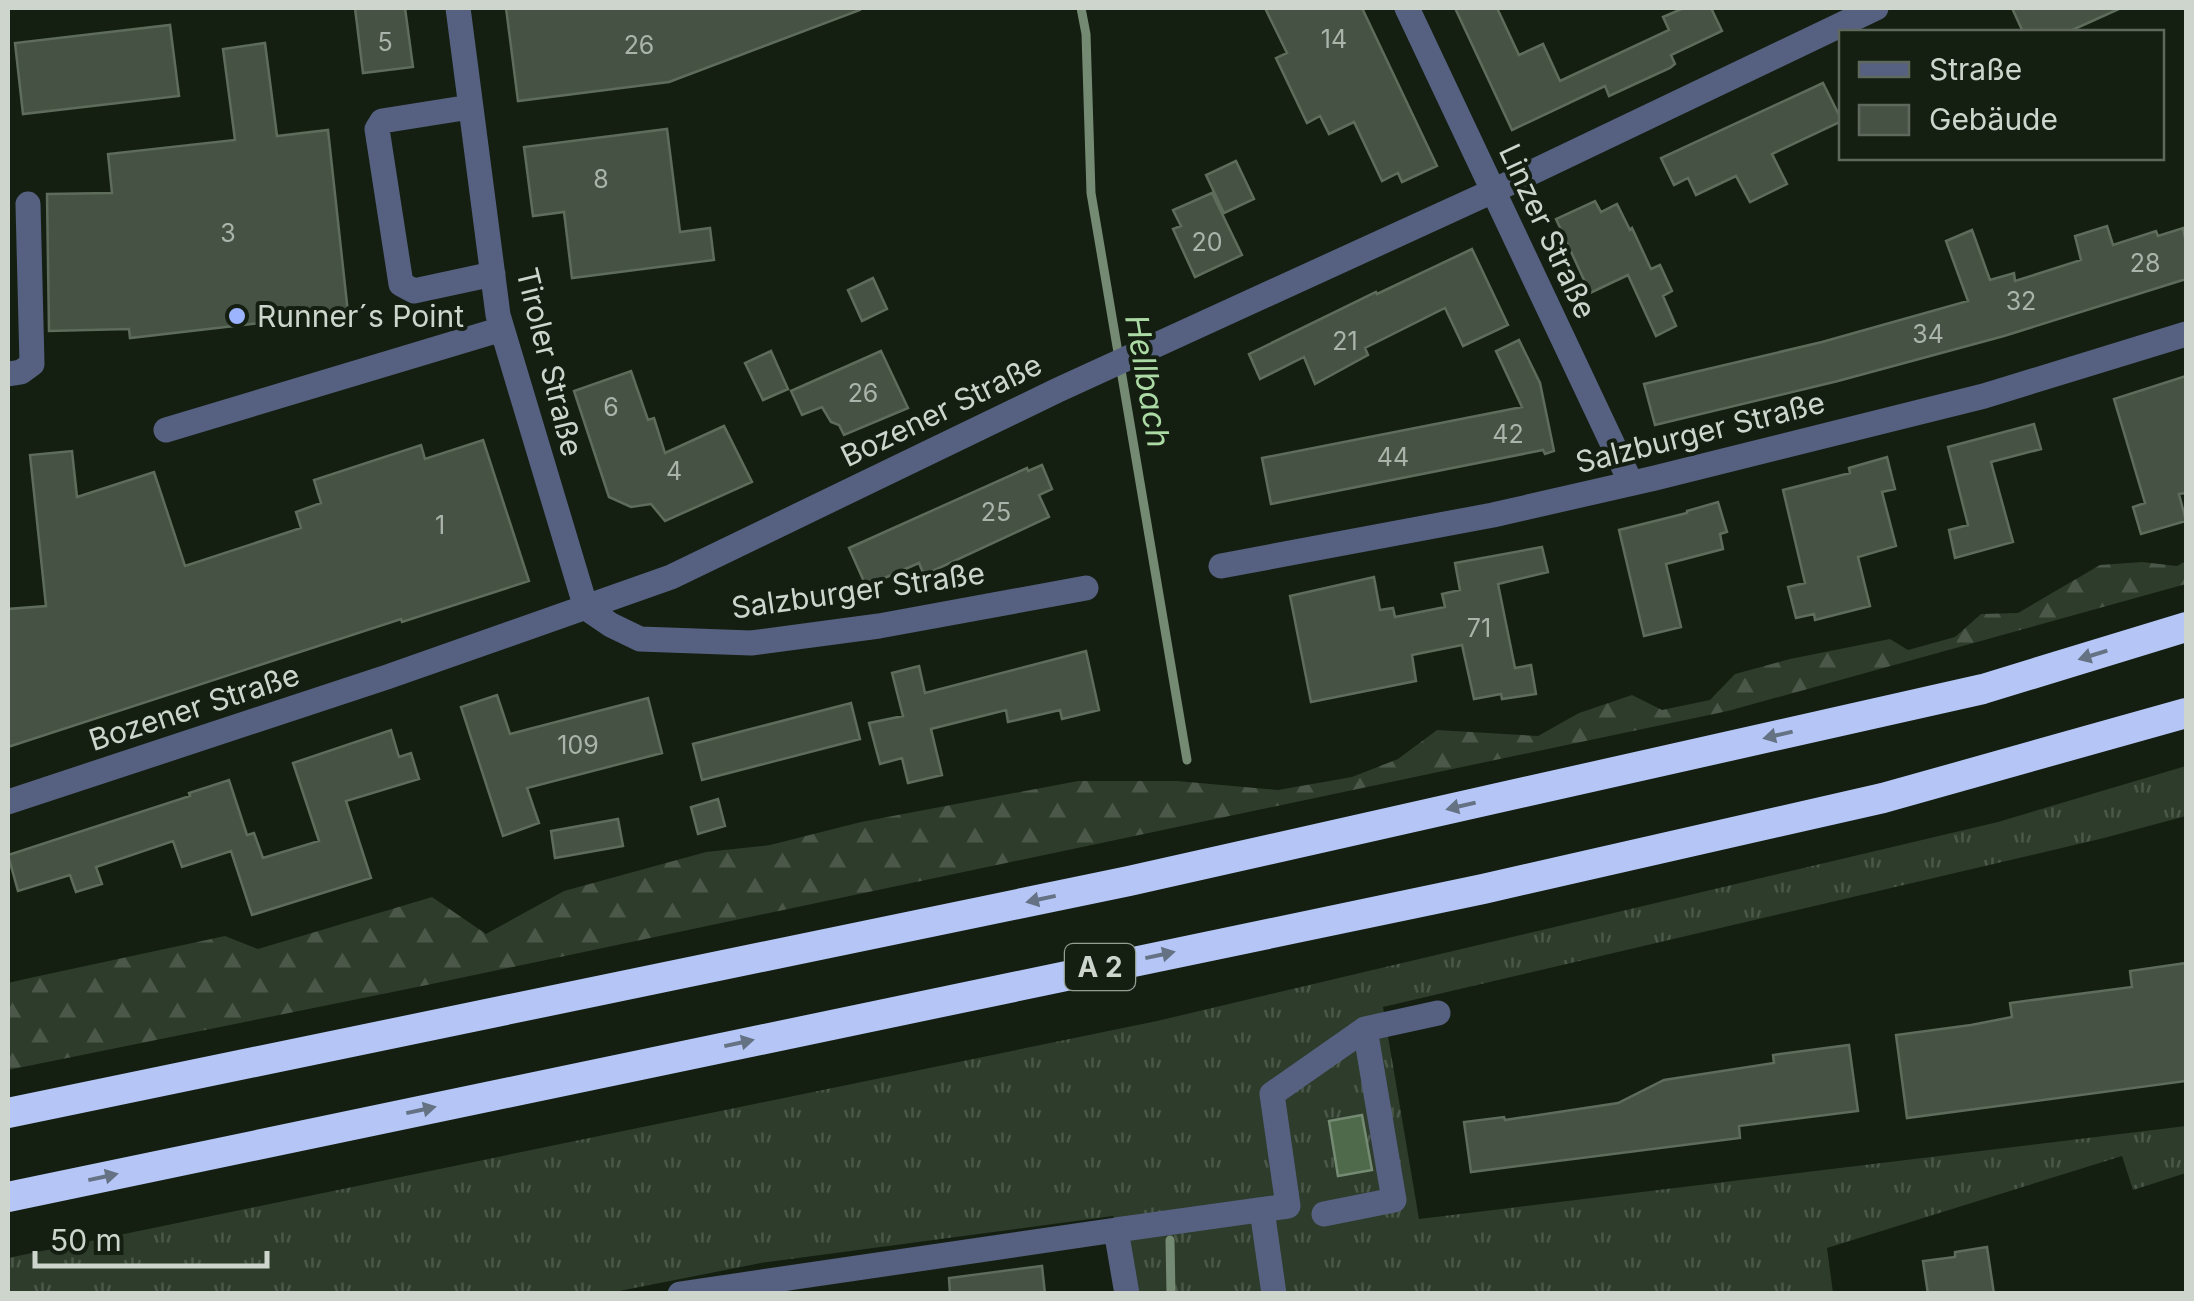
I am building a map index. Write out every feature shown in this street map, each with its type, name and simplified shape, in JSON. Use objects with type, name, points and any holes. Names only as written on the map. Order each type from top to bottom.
[{"type":"highway","points":[[8,1113],[1168,872],[1982,688],[2186,628]]},
{"type":"highway","name":"A 2","points":[[8,1197],[1482,889],[1883,798],[2186,713]]},
{"type":"street","name":"Tiroler Straße","points":[[458,8],[502,328],[586,608]]},
{"type":"street","name":"Linzer Straße","points":[[1407,8],[1630,483]]},
{"type":"street","name":"Bozener Straße","points":[[8,802],[387,677],[670,577],[1876,8]]},
{"type":"street","points":[[470,107],[382,120],[377,129],[400,284],[414,291],[493,274]]},
{"type":"street","points":[[8,374],[21,372],[32,364],[28,204]]},
{"type":"street","points":[[166,430],[502,328]]},
{"type":"street","name":"Salzburger Straße","points":[[1221,566],[1630,483],[1984,396],[2186,334]]},
{"type":"street","name":"Salzburger Straße","points":[[586,608],[640,639],[751,643],[879,626],[1086,588]]},
{"type":"street","points":[[680,1294],[1288,1206],[1272,1094],[1365,1029],[1438,1014]]},
{"type":"street","points":[[1324,1214],[1394,1200],[1365,1029]]},
{"type":"street","points":[[1262,1210],[1274,1294]]},
{"type":"street","points":[[1116,1230],[1127,1294]]},
{"type":"green space","points":[[2186,561],[2186,584],[1728,711],[8,1070],[8,983],[25,979],[225,936],[258,949],[432,897],[486,934],[564,891],[706,852],[770,845],[861,822],[1078,781],[1177,781],[1278,790],[1352,777],[1398,759],[1437,730],[1538,736],[1579,713],[1632,695],[1662,710],[1710,700],[1735,674],[1790,659],[1890,639],[1908,650],[1955,637],[1981,614],[2018,613],[2100,565],[2142,562],[2177,566]]},
{"type":"green space","points":[[2186,766],[2186,816],[1383,1007],[1419,1219],[2186,1126],[2186,1173],[2133,1190],[2122,1156],[1827,1248],[1833,1293],[1132,1293],[1127,1242],[1113,1216],[761,1263],[604,1294],[8,1293],[8,1258],[1157,1021],[1998,822]]},
{"type":"shaded area","points":[[1362,1115],[1372,1170],[1338,1176],[1329,1121]]},
{"type":"building","points":[[355,8],[405,8],[413,67],[363,73]]},
{"type":"building","points":[[506,8],[860,10],[669,82],[518,101]]},
{"type":"building","points":[[1265,8],[1362,8],[1437,166],[1402,182],[1398,173],[1382,181],[1354,122],[1329,134],[1320,116],[1307,123],[1276,58],[1287,53]]},
{"type":"building","points":[[1455,8],[1497,8],[1519,55],[1543,44],[1560,81],[1669,30],[1663,17],[1684,8],[1711,8],[1722,31],[1671,55],[1675,64],[1670,68],[1609,96],[1605,86],[1512,130]]},
{"type":"building","points":[[2012,8],[2121,8],[2072,30],[2022,30]]},
{"type":"building","points":[[170,25],[179,96],[23,114],[15,43]]},
{"type":"building","points":[[265,43],[277,136],[328,130],[348,313],[130,338],[129,329],[49,331],[47,194],[112,193],[108,154],[235,140],[223,49]]},
{"type":"building","points":[[1823,83],[1839,115],[1839,122],[1772,154],[1787,184],[1750,202],[1736,176],[1696,195],[1688,178],[1674,185],[1661,158]]},
{"type":"building","points":[[667,129],[680,232],[710,228],[714,260],[572,278],[564,212],[533,216],[524,147]]},
{"type":"building","points":[[1236,161],[1254,199],[1224,213],[1206,175]]},
{"type":"building","points":[[1212,193],[1242,255],[1195,277],[1173,229],[1181,226],[1173,210]]},
{"type":"building","points":[[1595,201],[1601,212],[1617,204],[1651,269],[1660,265],[1672,291],[1663,296],[1676,326],[1656,336],[1628,275],[1590,293],[1556,219]]},
{"type":"building","points":[[2107,226],[2113,245],[2156,231],[2158,236],[2183,228],[2186,279],[2004,336],[1655,425],[1644,384],[1822,342],[1968,301],[1946,241],[1972,230],[1990,280],[2014,273],[2015,281],[2081,260],[2075,236]]},
{"type":"building","points":[[1472,249],[1508,325],[1463,346],[1445,308],[1365,348],[1368,355],[1315,384],[1304,357],[1260,379],[1249,354]]},
{"type":"building","points":[[873,278],[887,309],[862,321],[848,290]]},
{"type":"building","points":[[1519,340],[1540,383],[1554,451],[1545,454],[1543,450],[1271,504],[1262,458],[1522,407],[1496,351]]},
{"type":"building","points":[[771,351],[788,389],[763,400],[745,363]]},
{"type":"building","points":[[881,351],[908,408],[844,435],[822,407],[802,415],[791,391]]},
{"type":"building","points":[[631,371],[648,420],[654,418],[665,453],[724,426],[752,482],[665,521],[651,504],[631,507],[609,497],[574,391]]},
{"type":"building","points":[[2186,376],[2186,493],[2179,494],[2186,521],[2141,534],[2133,507],[2145,503],[2114,399]]},
{"type":"building","points":[[2034,424],[2041,449],[1991,462],[2013,542],[1955,558],[1949,530],[1968,525],[1948,447]]},
{"type":"building","points":[[483,440],[529,581],[8,747],[8,609],[46,606],[30,455],[72,451],[77,497],[154,472],[185,566],[301,528],[296,512],[321,503],[314,480],[421,445],[425,459]]},
{"type":"building","points":[[1887,457],[1895,489],[1882,492],[1896,546],[1858,557],[1870,606],[1815,620],[1814,614],[1796,618],[1788,587],[1805,583],[1783,490],[1850,473],[1849,468]]},
{"type":"building","points":[[1042,465],[1052,489],[1039,495],[1049,517],[924,575],[919,563],[866,586],[849,548],[1027,468],[1028,471]]},
{"type":"building","points":[[1718,502],[1727,532],[1720,534],[1723,549],[1666,564],[1681,627],[1644,636],[1619,530]]},
{"type":"building","points":[[1542,547],[1548,572],[1498,584],[1515,668],[1531,665],[1536,694],[1474,699],[1462,645],[1412,655],[1416,681],[1311,702],[1290,596],[1374,577],[1380,610],[1393,608],[1395,617],[1445,607],[1442,594],[1460,590],[1455,563]]},
{"type":"building","points":[[1086,651],[1099,710],[1062,719],[1060,710],[1008,722],[1006,710],[931,729],[942,775],[908,783],[902,758],[880,764],[869,723],[903,716],[892,673],[919,666],[925,693]]},
{"type":"building","points":[[497,695],[510,734],[648,698],[662,753],[527,788],[539,823],[503,836],[461,707]]},
{"type":"building","points":[[851,703],[860,739],[702,780],[693,744]]},
{"type":"building","points":[[391,730],[399,757],[411,753],[419,779],[346,801],[371,878],[252,915],[231,851],[182,867],[173,841],[96,867],[102,884],[76,892],[70,875],[18,891],[8,855],[229,780],[247,835],[254,833],[263,858],[319,841],[293,763]]},
{"type":"building","points":[[718,799],[725,826],[698,834],[691,807]]},
{"type":"building","points":[[618,819],[623,846],[555,858],[551,831]]},
{"type":"building","points":[[2186,963],[2186,1081],[1907,1118],[1896,1035],[2012,1017],[2010,1003],[2132,987],[2130,971]]},
{"type":"building","points":[[1849,1045],[1858,1111],[1739,1126],[1740,1138],[1471,1172],[1464,1122],[1504,1117],[1505,1120],[1618,1103],[1664,1080],[1774,1063],[1773,1055]]},
{"type":"building","points":[[1987,1247],[1994,1294],[1928,1294],[1923,1261]]},
{"type":"building","points":[[1042,1266],[1045,1294],[950,1294],[949,1278]]},
{"type":"waterway","name":"Hellbach","points":[[1081,8],[1086,34],[1091,193],[1187,760]]},
{"type":"waterway","name":"Hellbach","points":[[1170,1240],[1171,1294]]},
{"type":"place","name":"Runner´s Point","points":[[237,316]]}]
